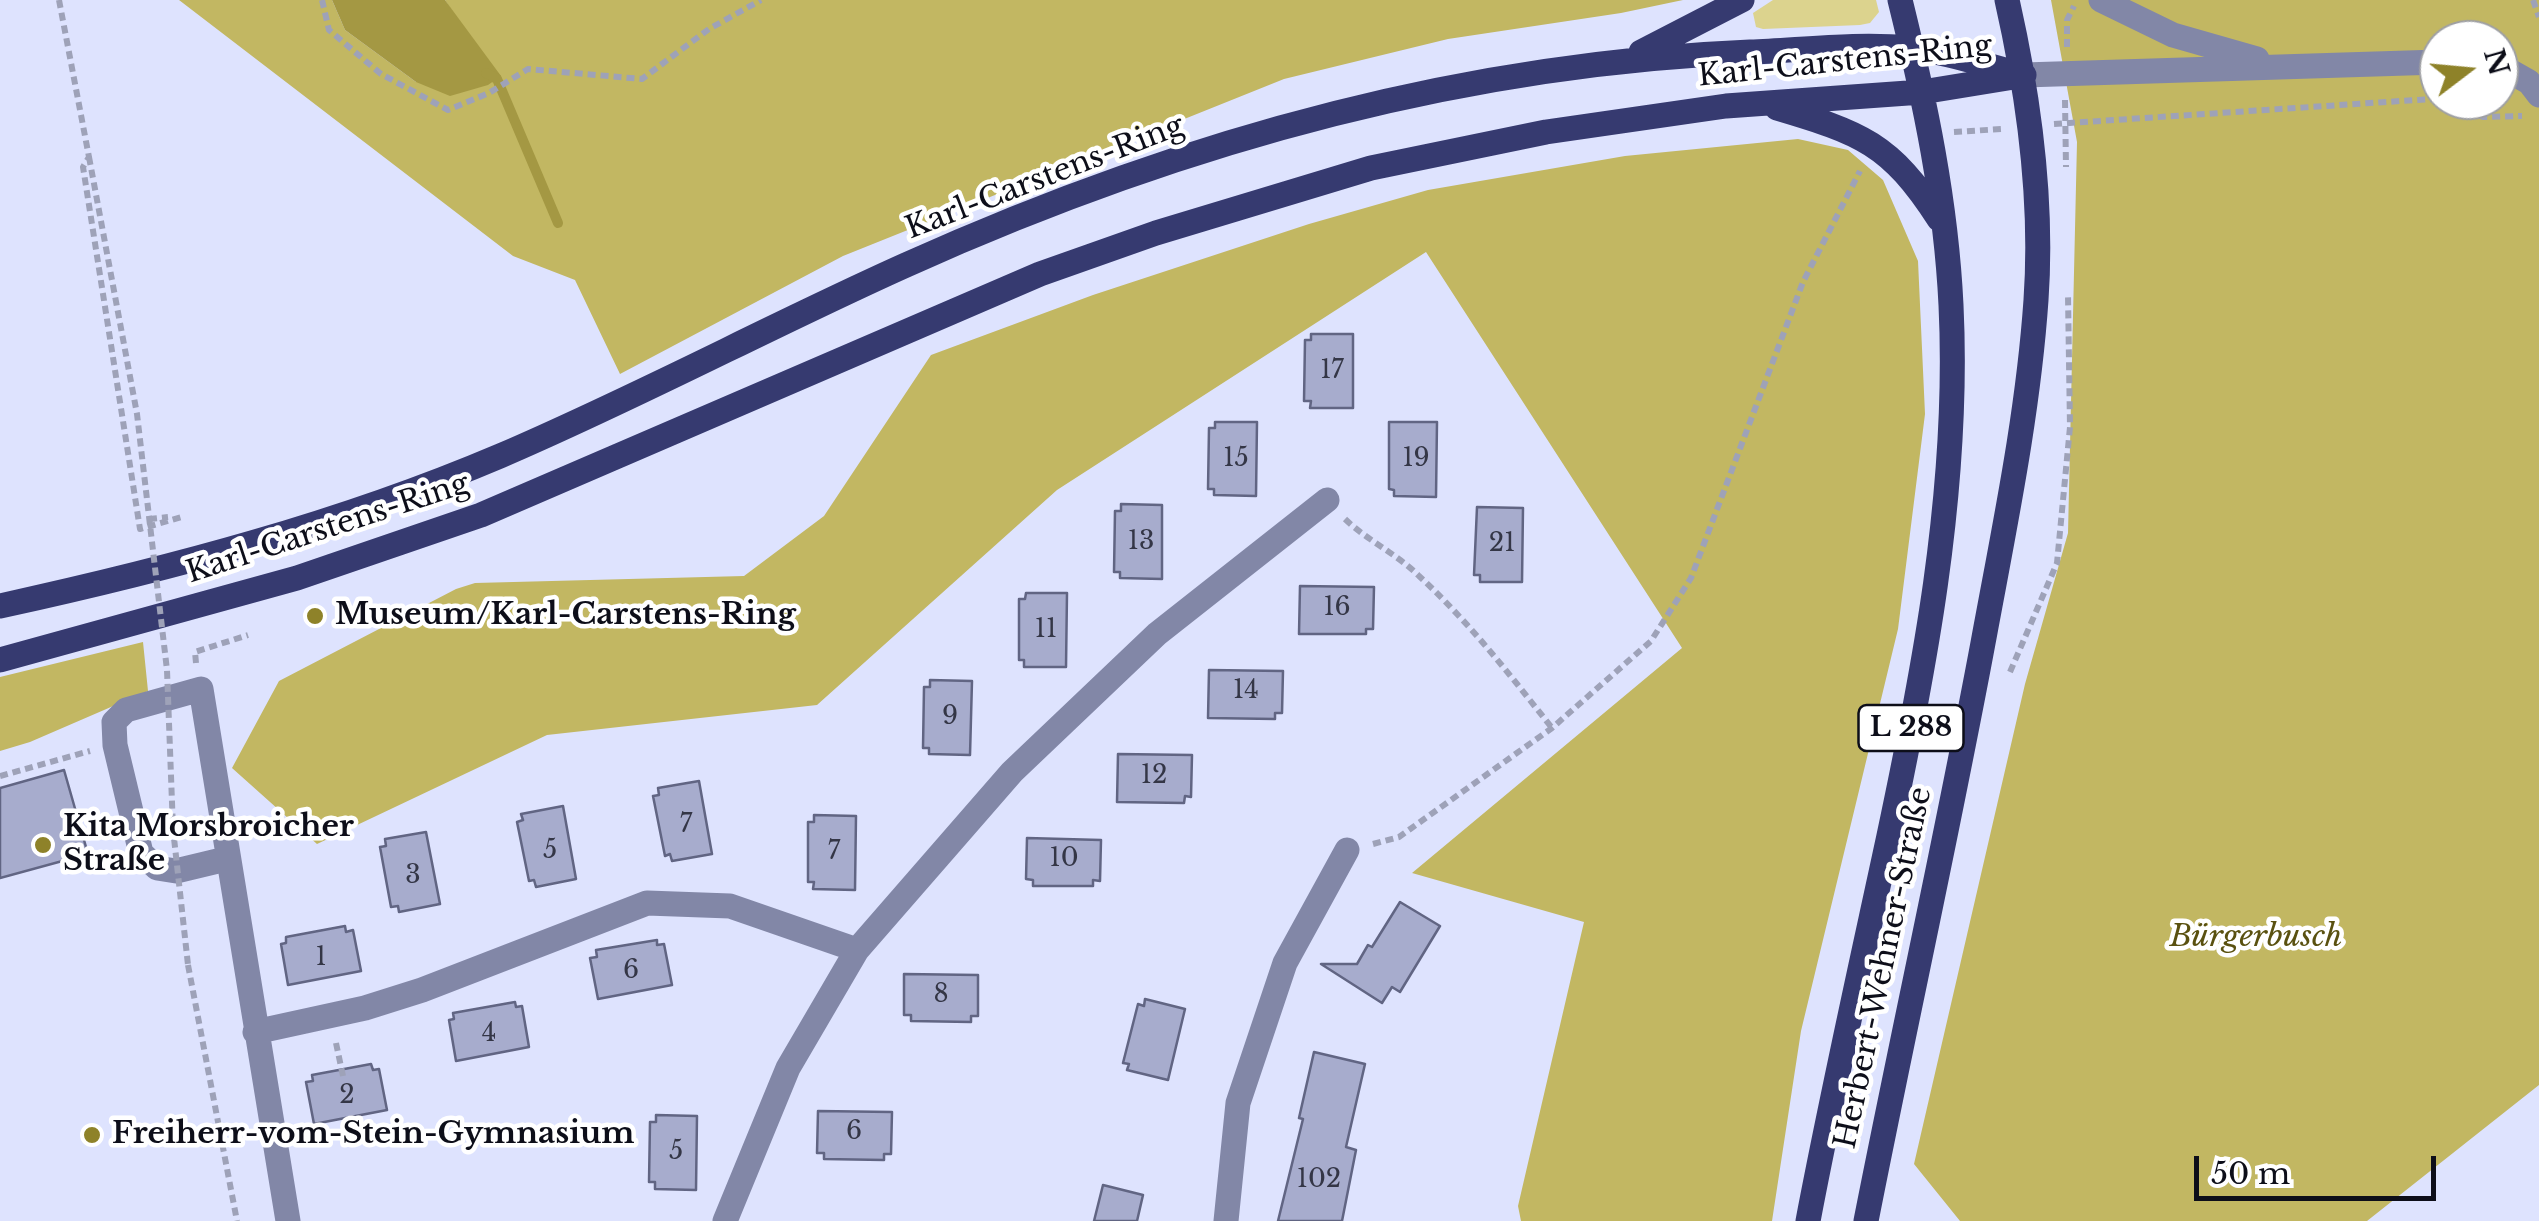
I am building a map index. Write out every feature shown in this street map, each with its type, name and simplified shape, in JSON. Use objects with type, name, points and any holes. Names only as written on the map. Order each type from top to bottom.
[{"type":"main road","points":[[1628,58],[1742,0]]},
{"type":"main road","name":"L 288","points":[[1900,0],[1922,92]]},
{"type":"main road","name":"L 288","points":[[2007,0],[2024,75]]},
{"type":"main road","name":"Karl-Carstens-Ring","points":[[0,606],[222,551],[360,508],[482,463],[911,263],[1134,174],[1352,108],[1475,82],[1628,58],[1912,48],[2024,75]]},
{"type":"main road","name":"Karl-Carstens-Ring","points":[[0,660],[298,578],[481,515],[1040,274],[1156,233],[1371,168],[1546,132],[1762,104],[1922,92],[2024,75]]},
{"type":"main road","name":"Herbert-Wehner-Straße","points":[[1866,1221],[2015,476],[2036,297],[2037,224],[2024,75]]},
{"type":"main road","name":"Herbert-Wehner-Straße","points":[[1808,1221],[1898,793],[1937,576],[1948,456],[1951,360],[1945,228],[1922,92]]},
{"type":"main road","points":[[1762,104],[1857,134],[1882,149],[1906,172],[1945,228]]},
{"type":"street","points":[[2101,0],[2172,34],[2258,60],[2296,66]]},
{"type":"street","points":[[2024,75],[2419,63]]},
{"type":"street","points":[[2519,76],[2539,95]]},
{"type":"street","points":[[725,1221],[788,1068],[857,950],[1012,772],[1157,634],[1327,500]]},
{"type":"street","points":[[226,859],[176,871],[157,868],[141,853],[115,746],[114,722],[126,710],[201,688],[288,1221]]},
{"type":"street","points":[[1226,1221],[1238,1104],[1284,963],[1347,850]]},
{"type":"street","points":[[255,1032],[365,1008],[422,990],[647,903],[730,906],[857,950]]},
{"type":"path","points":[[59,0],[136,414],[167,670],[173,829],[188,965],[238,1221]]},
{"type":"path","points":[[322,0],[329,30],[381,74],[448,110],[489,93],[528,69],[642,79],[709,28],[761,0]]},
{"type":"path","points":[[2533,0],[2539,17]]},
{"type":"path","points":[[1932,134],[2431,99],[2484,117],[2539,116]]},
{"type":"path","points":[[1347,850],[1398,837],[1552,728],[1651,641],[1690,578],[1803,282],[1863,164],[1882,149]]},
{"type":"path","points":[[90,158],[83,167],[140,529],[185,516],[149,519]]},
{"type":"path","points":[[1327,500],[1364,536],[1416,572],[1476,633],[1552,728]]},
{"type":"path","points":[[201,688],[195,652],[248,634]]},
{"type":"path","points":[[0,776],[115,746]]},
{"type":"shaded area","points":[[332,0],[445,0],[501,76],[488,85],[450,96],[416,82],[345,30]]},
{"type":"shaded area","points":[[1773,0],[1876,0],[1879,12],[1870,23],[1860,25],[1756,27],[1753,13]]},
{"type":"green space","points":[[179,0],[332,0],[345,30],[416,82],[466,33],[445,0],[1683,0],[1448,39],[1284,79],[843,256],[620,374],[575,280],[513,256]]},
{"type":"green space","name":"Bürgerbusch","points":[[2051,0],[2539,0],[2539,1085],[2367,1221],[1960,1221],[1914,1164],[2025,684],[2068,533],[2077,142]]},
{"type":"green space","points":[[1798,139],[1848,150],[1883,180],[1918,261],[1925,414],[1898,629],[1801,1031],[1772,1221],[1521,1221],[1518,1206],[1584,922],[1412,873],[1682,648],[1426,252],[1057,490],[817,705],[547,735],[317,844],[232,768],[279,681],[456,589],[475,583],[744,576],[824,516],[931,355],[1093,295],[1309,224],[1428,190],[1625,156]]},
{"type":"green space","points":[[143,642],[148,691],[0,751],[0,677]]},
{"type":"building","points":[[1311,334],[1353,334],[1353,408],[1310,408],[1311,401],[1304,401],[1305,340],[1311,340]]},
{"type":"building","points":[[1215,422],[1257,422],[1256,496],[1214,495],[1214,489],[1208,489],[1209,428],[1215,428]]},
{"type":"building","points":[[1389,422],[1437,422],[1436,497],[1394,496],[1394,490],[1389,489]]},
{"type":"building","points":[[1121,504],[1162,505],[1162,579],[1120,578],[1120,572],[1114,572],[1115,511],[1121,511]]},
{"type":"building","points":[[1477,507],[1523,508],[1522,582],[1480,582],[1480,575],[1474,575]]},
{"type":"building","points":[[1300,586],[1374,587],[1373,629],[1366,629],[1366,634],[1299,634]]},
{"type":"building","points":[[1026,593],[1067,593],[1066,667],[1024,667],[1024,660],[1019,660],[1019,599],[1025,599]]},
{"type":"building","points":[[1209,670],[1283,671],[1282,713],[1275,713],[1275,719],[1208,718]]},
{"type":"building","points":[[930,680],[972,681],[970,755],[929,754],[929,748],[923,748],[924,687],[930,687]]},
{"type":"building","points":[[1118,754],[1192,755],[1191,797],[1185,796],[1184,803],[1117,802]]},
{"type":"building","points":[[64,770],[88,854],[0,878],[0,788]]},
{"type":"building","points":[[699,781],[712,854],[672,861],[670,854],[665,856],[653,796],[659,795],[658,788]]},
{"type":"building","points":[[563,806],[576,879],[536,887],[534,880],[529,881],[517,822],[523,820],[521,814]]},
{"type":"building","points":[[814,815],[856,816],[855,890],[813,889],[814,882],[808,882],[808,822],[814,822]]},
{"type":"building","points":[[426,832],[440,904],[399,912],[398,906],[391,907],[380,847],[386,846],[385,839]]},
{"type":"building","points":[[1027,838],[1101,840],[1100,881],[1093,880],[1093,886],[1033,886],[1033,880],[1026,879]]},
{"type":"building","points":[[1400,902],[1440,926],[1400,992],[1392,987],[1382,1003],[1321,964],[1357,964]]},
{"type":"building","points":[[345,926],[346,932],[353,930],[361,971],[288,985],[281,944],[286,943],[286,937]]},
{"type":"building","points":[[657,940],[657,945],[664,944],[672,985],[598,999],[590,958],[597,957],[596,950]]},
{"type":"building","points":[[904,974],[978,975],[978,1016],[971,1016],[971,1022],[911,1021],[911,1015],[904,1015]]},
{"type":"building","points":[[1145,999],[1185,1009],[1168,1080],[1127,1070],[1129,1064],[1123,1063],[1138,1004],[1144,1006]]},
{"type":"building","points":[[515,1002],[516,1007],[522,1006],[529,1047],[456,1061],[449,1020],[454,1019],[453,1013]]},
{"type":"building","points":[[1314,1052],[1365,1064],[1346,1147],[1356,1150],[1342,1221],[1278,1221],[1303,1119],[1299,1118]]},
{"type":"building","points":[[371,1064],[373,1070],[379,1069],[387,1110],[314,1124],[306,1082],[313,1081],[312,1075]]},
{"type":"building","points":[[818,1111],[892,1112],[891,1154],[884,1154],[884,1160],[824,1159],[824,1153],[817,1153]]},
{"type":"building","points":[[656,1115],[697,1116],[696,1190],[655,1189],[655,1182],[649,1182],[650,1122],[656,1122]]},
{"type":"building","points":[[1103,1185],[1143,1195],[1137,1221],[1094,1221]]},
{"type":"waterway","points":[[486,73],[497,79],[558,223]]},
{"type":"place","name":"Museum/Karl-Carstens-Ring","points":[[315,616]]},
{"type":"place","name":"Kita Morsbroicher Straße","points":[[43,845]]},
{"type":"place","name":"Freiherr-vom-Stein-Gymnasium","points":[[92,1135]]}]
